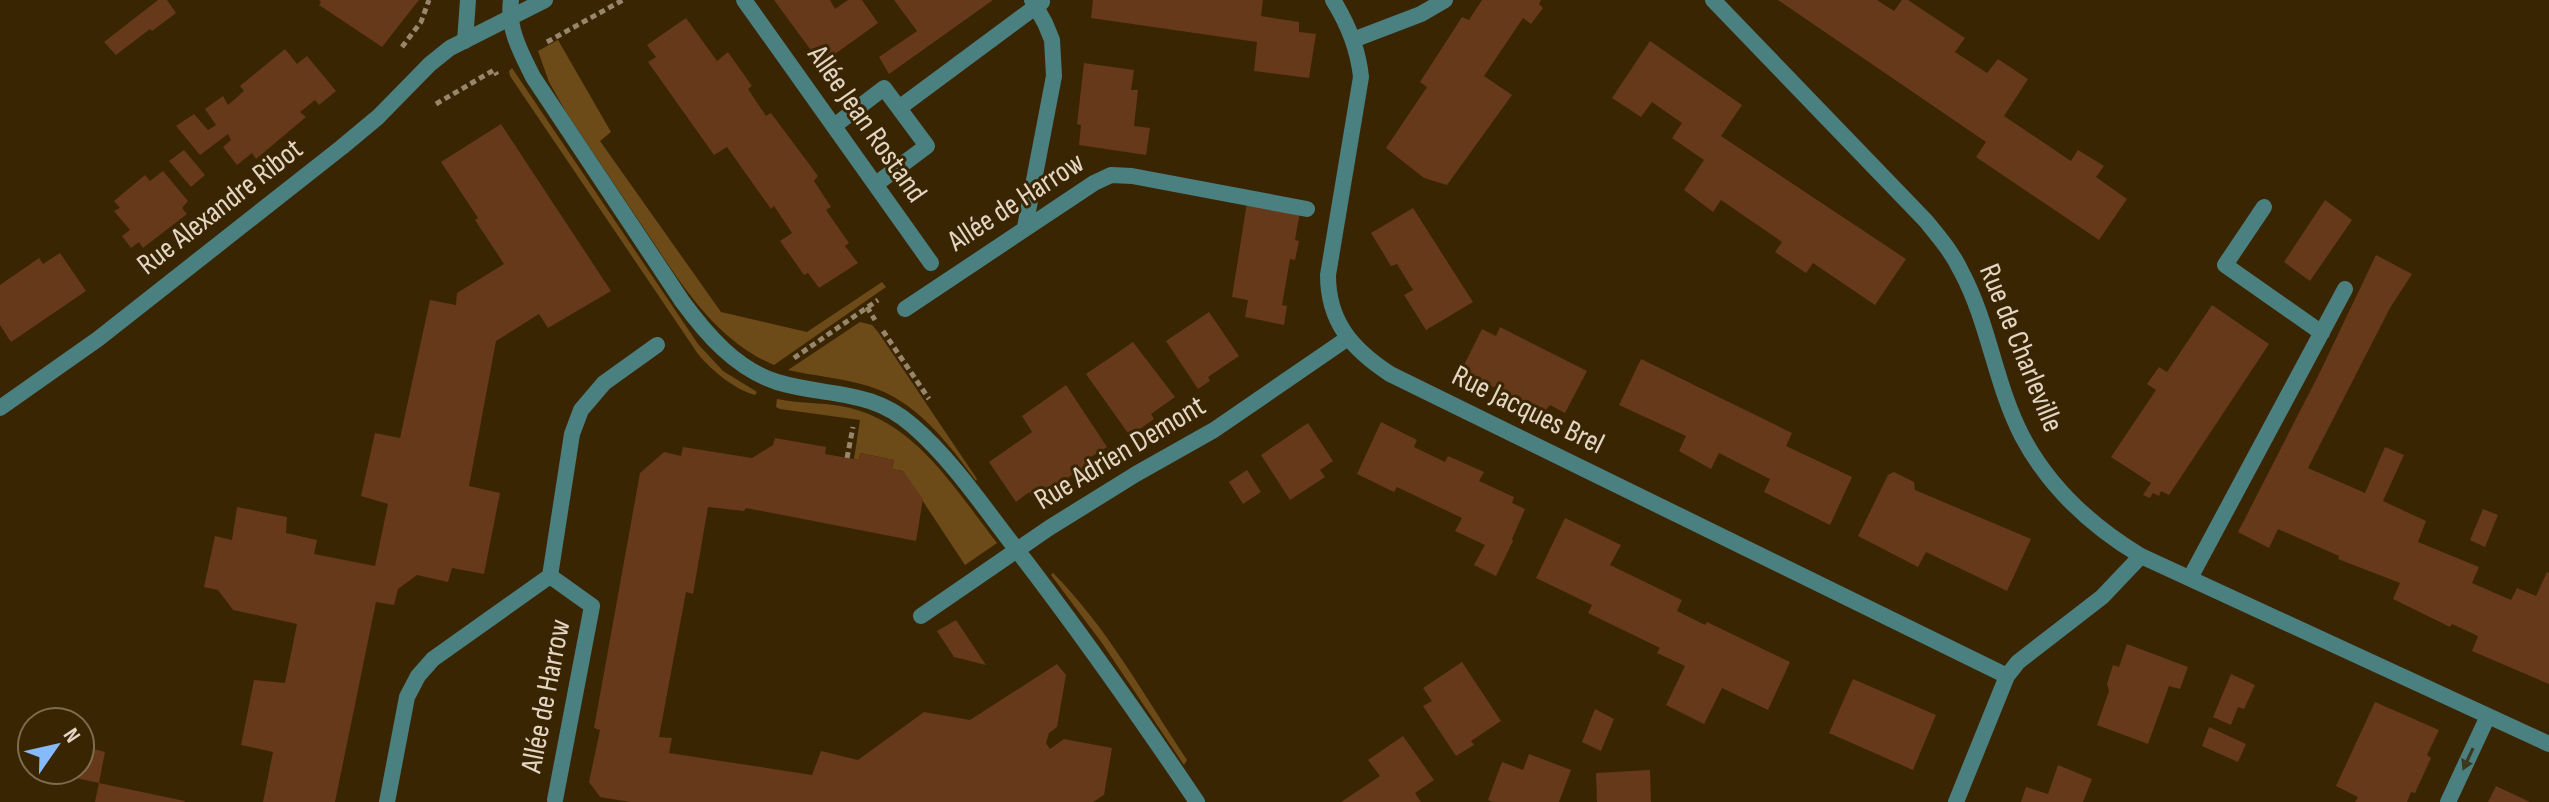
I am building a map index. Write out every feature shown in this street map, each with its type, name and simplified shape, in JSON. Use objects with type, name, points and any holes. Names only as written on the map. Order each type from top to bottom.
[{"type":"street","points":[[465,41],[468,0]]},
{"type":"street","name":"Rue Alexandre Ribot","points":[[0,408],[98,339],[342,147],[450,48],[516,8],[545,0]]},
{"type":"street","name":"Allée Jean Rostand","points":[[744,0],[944,282]]},
{"type":"street","name":"Rue Jacques Brel","points":[[1333,0],[1347,23],[1359,58],[1361,77],[1328,275],[1332,311],[1348,338],[1368,360],[1390,374],[2007,676]]},
{"type":"street","points":[[1353,40],[1421,14],[1445,0]]},
{"type":"street","name":"Rue de Charleville","points":[[1713,0],[1945,244],[1970,289],[2011,410],[2034,457],[2071,503],[2117,542],[2141,556],[2549,744]]},
{"type":"street","points":[[899,108],[1038,2],[1052,40],[1054,76],[1025,227]]},
{"type":"street","points":[[516,8],[522,55],[547,100],[694,318],[728,354],[768,378],[852,395],[884,406],[899,415],[936,450],[1106,668],[1197,802]]},
{"type":"street","points":[[834,126],[884,88],[927,146],[876,184]]},
{"type":"street","name":"Allée de Harrow","points":[[905,309],[1025,227],[1111,175],[1132,176],[1307,209]]},
{"type":"street","points":[[2264,207],[2225,265],[2322,333]]},
{"type":"street","points":[[2190,578],[2345,289]]},
{"type":"street","name":"Rue Adrien Demont","points":[[921,616],[1103,493],[1214,430],[1348,338]]},
{"type":"street","name":"Allée de Harrow","points":[[387,802],[407,697],[418,676],[433,659],[550,576],[572,434],[581,410],[604,383],[657,345]]},
{"type":"street","points":[[1956,802],[2007,676],[2018,662],[2102,597],[2141,556]]},
{"type":"street","name":"Allée de Harrow","points":[[550,576],[592,606],[557,801]]},
{"type":"street","points":[[2448,802],[2488,716]]},
{"type":"path","points":[[399,51],[421,22],[429,0]]},
{"type":"path","points":[[539,46],[623,0]]},
{"type":"path","points":[[436,104],[494,70],[503,83]]},
{"type":"path","points":[[784,365],[880,299]]},
{"type":"shaded area","points":[[558,40],[611,132],[600,141],[721,312],[807,332],[882,282],[886,287],[774,365],[732,339],[714,323],[683,285],[566,112],[549,82],[538,51]]},
{"type":"shaded area","points":[[512,68],[698,344],[723,371],[757,392],[755,395],[724,379],[698,354],[510,76]]},
{"type":"shaded area","points":[[860,322],[872,325],[878,332],[976,481],[930,424],[901,401],[858,383],[788,370]]},
{"type":"shaded area","points":[[777,399],[850,408],[874,416],[896,429],[934,462],[997,543],[965,565],[903,471],[892,469],[894,460],[860,453],[859,460],[854,459],[860,420],[780,409],[776,407]]},
{"type":"shaded area","points":[[1053,573],[1091,616],[1124,663],[1187,760],[1184,765],[1102,643],[1051,575]]},
{"type":"building","points":[[158,0],[167,0],[176,13],[116,55],[104,42]]},
{"type":"building","points":[[319,0],[419,0],[382,47],[319,5]]},
{"type":"building","points":[[774,0],[830,0],[835,9],[848,0],[862,0],[878,23],[821,64]]},
{"type":"building","points":[[894,0],[993,0],[889,74],[879,57],[917,31]]},
{"type":"building","points":[[1093,0],[1263,0],[1261,16],[1299,22],[1299,32],[1316,34],[1309,78],[1254,71],[1257,42],[1091,18]]},
{"type":"building","points":[[1482,0],[1541,0],[1539,4],[1543,8],[1531,24],[1523,18],[1484,76],[1512,95],[1447,185],[1424,178],[1386,148],[1427,87],[1420,82],[1462,17],[1469,20]]},
{"type":"building","points":[[1778,0],[1877,0],[1894,11],[1902,0],[1908,0],[1965,38],[1955,52],[1987,73],[1998,59],[2028,79],[2004,116],[2071,161],[2078,150],[2104,166],[2096,177],[2127,199],[2099,240],[1976,157],[1986,142]]},
{"type":"building","points":[[686,18],[717,61],[728,52],[752,86],[748,89],[766,116],[771,113],[818,176],[814,181],[831,207],[826,210],[849,243],[845,246],[858,263],[819,288],[808,273],[804,275],[780,241],[792,233],[774,206],[771,209],[727,147],[714,155],[648,62],[656,57],[647,45]]},
{"type":"building","points":[[1650,41],[1742,105],[1721,136],[1906,259],[1875,305],[1813,263],[1806,273],[1775,252],[1782,242],[1721,200],[1713,212],[1684,190],[1704,160],[1672,138],[1682,123],[1652,102],[1641,117],[1612,98]]},
{"type":"building","points":[[285,49],[297,64],[307,56],[336,91],[319,105],[315,100],[300,112],[306,117],[256,159],[252,153],[237,165],[223,147],[231,140],[228,134],[200,155],[176,126],[194,114],[208,130],[216,125],[205,109],[223,96],[228,105],[244,91],[240,86]]},
{"type":"building","points":[[1084,63],[1134,70],[1131,90],[1138,90],[1134,126],[1150,128],[1146,155],[1079,145],[1081,125],[1077,124]]},
{"type":"building","points":[[501,124],[611,291],[548,328],[539,314],[496,341],[469,486],[500,493],[484,574],[452,568],[448,582],[417,575],[398,589],[394,605],[376,602],[335,802],[263,802],[273,752],[241,745],[254,680],[285,683],[297,624],[233,610],[218,590],[204,587],[215,536],[232,540],[237,507],[287,517],[286,533],[317,540],[314,554],[375,566],[388,504],[361,496],[375,433],[400,438],[430,300],[456,305],[457,293],[504,264],[441,162]]},
{"type":"building","points":[[184,150],[205,175],[191,187],[169,161]]},
{"type":"building","points":[[163,171],[188,201],[182,208],[187,214],[143,248],[139,242],[131,248],[122,236],[130,230],[114,211],[120,208],[114,201],[145,175],[150,181]]},
{"type":"building","points":[[2325,200],[2352,220],[2310,281],[2284,262]]},
{"type":"building","points":[[1247,202],[1300,212],[1295,240],[1299,241],[1295,260],[1290,259],[1282,305],[1287,306],[1284,325],[1245,317],[1248,300],[1232,297]]},
{"type":"building","points":[[1413,208],[1473,302],[1426,330],[1404,295],[1413,290],[1397,264],[1391,266],[1371,233]]},
{"type":"building","points":[[60,253],[86,291],[11,342],[0,325],[0,285],[39,258],[43,264]]},
{"type":"building","points":[[2376,255],[2412,274],[2390,308],[2308,468],[2365,493],[2385,447],[2404,455],[2383,501],[2426,521],[2418,542],[2479,567],[2472,583],[2511,600],[2517,588],[2536,596],[2549,573],[2549,684],[2472,651],[2478,636],[2452,624],[2450,627],[2393,599],[2400,583],[2338,559],[2339,556],[2278,529],[2269,548],[2238,532]]},
{"type":"building","points":[[2212,305],[2269,344],[2169,495],[2161,491],[2159,496],[2153,493],[2150,498],[2143,495],[2151,483],[2111,457],[2156,390],[2147,384],[2159,367],[2167,372]]},
{"type":"building","points":[[1209,312],[1239,356],[1208,377],[1210,381],[1198,389],[1166,341]]},
{"type":"building","points":[[1500,327],[1587,371],[1565,413],[1550,405],[1544,412],[1461,371],[1482,329],[1496,336]]},
{"type":"building","points":[[1133,342],[1175,397],[1151,414],[1154,419],[1130,436],[1086,374]]},
{"type":"building","points":[[1641,359],[1792,433],[1786,446],[1852,477],[1830,525],[1764,492],[1770,479],[1719,453],[1711,469],[1679,451],[1686,436],[1619,405]]},
{"type":"building","points":[[1066,385],[1107,447],[1086,460],[1088,464],[1035,500],[1029,492],[1016,502],[989,462],[1032,432],[1022,416]]},
{"type":"building","points":[[1381,422],[1417,440],[1414,447],[1445,462],[1448,456],[1484,472],[1479,481],[1514,497],[1512,503],[1525,509],[1496,576],[1474,565],[1485,545],[1455,531],[1462,518],[1397,487],[1394,492],[1357,474]]},
{"type":"building","points":[[1308,423],[1333,461],[1320,470],[1325,477],[1290,500],[1261,455]]},
{"type":"building","points":[[775,438],[826,447],[825,454],[859,460],[860,453],[894,460],[892,469],[903,471],[923,499],[916,541],[746,508],[744,511],[708,507],[693,594],[686,592],[659,737],[672,738],[669,753],[812,775],[821,751],[858,760],[924,712],[970,720],[1057,664],[1066,675],[1057,727],[1049,733],[1046,743],[1050,749],[1064,739],[1112,748],[1104,795],[1093,802],[630,802],[600,797],[589,782],[600,730],[594,728],[640,473],[664,452],[681,456],[683,447],[752,458],[773,445]]},
{"type":"building","points":[[1247,470],[1261,492],[1243,504],[1229,482]]},
{"type":"building","points":[[1894,472],[1914,482],[1915,490],[2031,539],[2007,591],[1926,552],[1918,567],[1858,536],[1888,475]]},
{"type":"building","points":[[2483,509],[2498,515],[2485,547],[2470,540]]},
{"type":"building","points":[[1565,518],[1621,545],[1610,565],[1682,600],[1677,611],[1790,662],[1768,710],[1722,688],[1704,724],[1666,705],[1685,666],[1657,653],[1660,648],[1588,613],[1592,605],[1536,578]]},
{"type":"building","points":[[956,620],[986,665],[954,657],[937,631]]},
{"type":"building","points":[[2127,644],[2188,667],[2180,689],[2169,686],[2148,744],[2097,725],[2109,691],[2107,684],[2113,665],[2119,667]]},
{"type":"building","points":[[1462,662],[1501,721],[1471,741],[1474,745],[1456,756],[1423,706],[1432,701],[1423,688]]},
{"type":"building","points":[[2231,674],[2255,685],[2244,709],[2238,707],[2231,725],[2213,717]]},
{"type":"building","points":[[1853,679],[1936,715],[1913,770],[1829,733]]},
{"type":"building","points":[[2375,702],[2439,730],[2427,755],[2431,758],[2415,793],[2411,792],[2407,802],[2355,802],[2358,797],[2336,786]]},
{"type":"building","points":[[1595,709],[1614,719],[1601,751],[1582,742]]},
{"type":"building","points":[[2209,727],[2246,744],[2238,762],[2202,746]]},
{"type":"building","points":[[1403,736],[1434,780],[1415,793],[1421,802],[1341,802],[1380,776],[1368,760]]},
{"type":"building","points":[[96,750],[105,752],[99,783],[96,782]]},
{"type":"building","points":[[1529,754],[1571,770],[1559,802],[1488,800],[1502,762],[1523,770]]},
{"type":"building","points":[[2058,765],[2092,779],[2083,802],[2021,802],[2026,787],[2048,794]]},
{"type":"building","points":[[1650,770],[1651,802],[1597,802],[1596,773]]},
{"type":"building","points":[[99,783],[185,801],[95,802]]},
{"type":"building","points":[[2496,786],[2530,802],[2488,802]]}]
